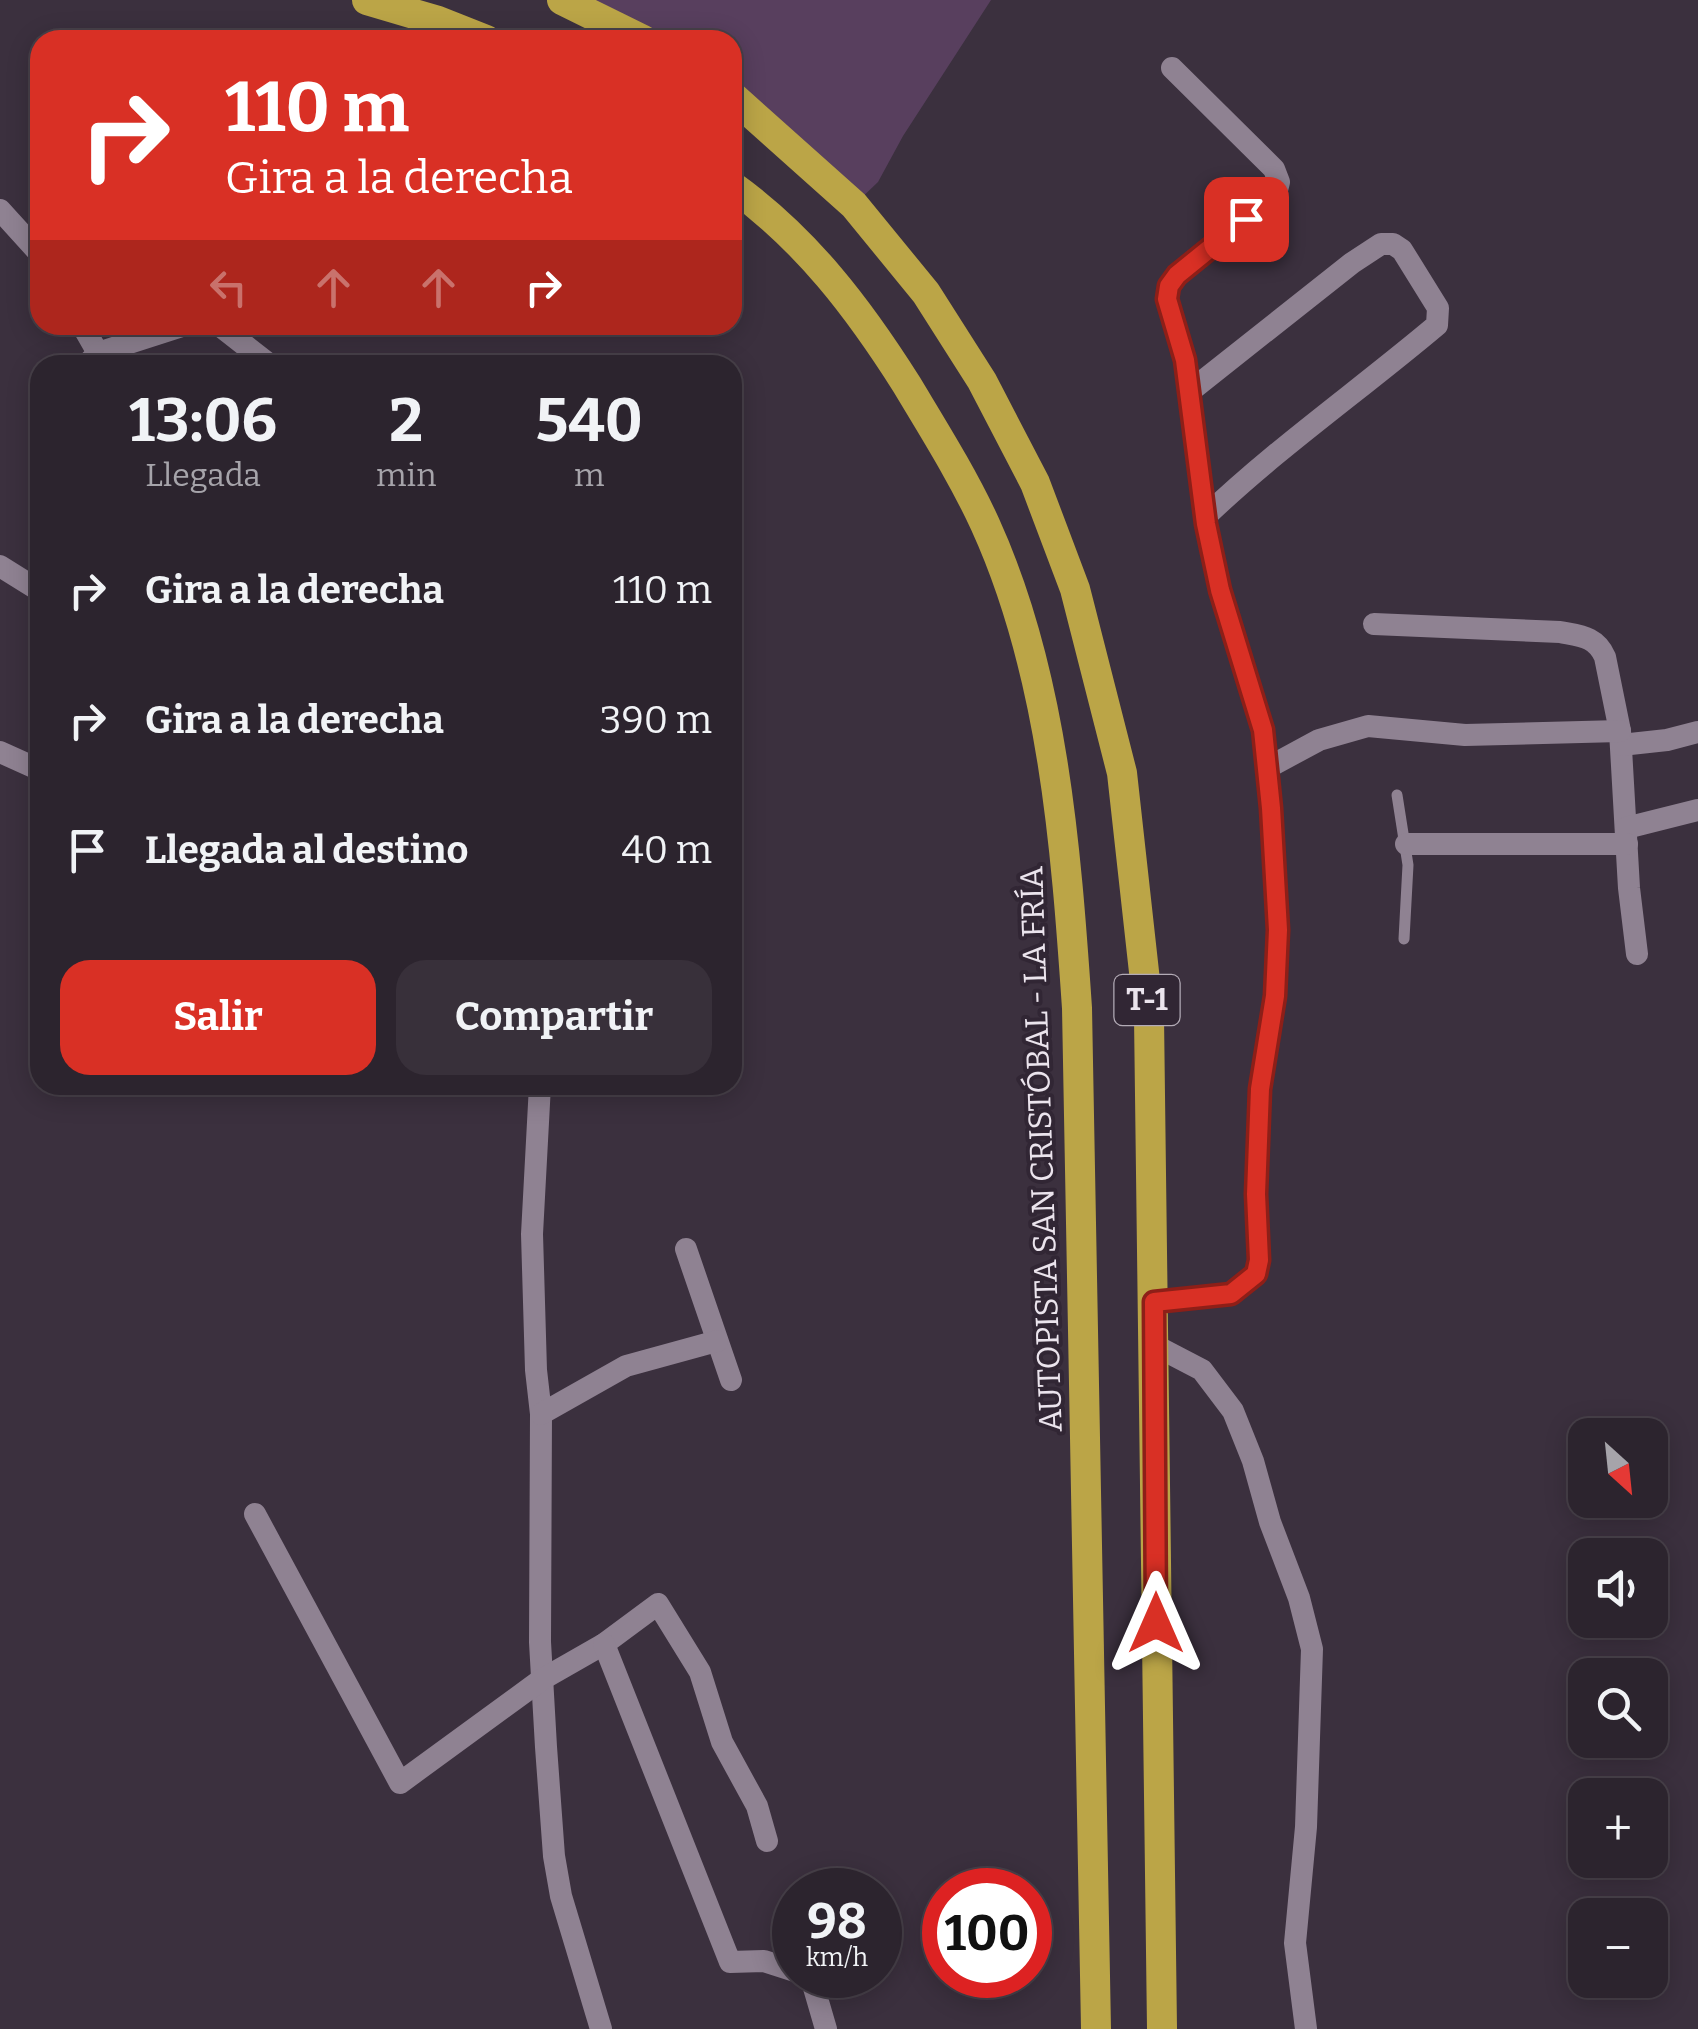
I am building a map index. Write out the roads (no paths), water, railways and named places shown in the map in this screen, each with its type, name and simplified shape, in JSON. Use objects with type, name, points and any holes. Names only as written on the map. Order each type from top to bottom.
[{"type":"highway","points":[[367,0],[462,30]]},
{"type":"highway","points":[[562,0],[622,30]]},
{"type":"highway","name":"T-1","points":[[742,105],[854,205],[926,293],[982,381],[1035,483],[1076,589],[1122,773],[1149,1017],[1162,2029]]},
{"type":"highway","name":"AUTOPISTA SAN CRISTÓBAL - LA FRÍA","points":[[742,195],[807,250],[855,307],[930,422],[985,526],[1020,625],[1047,732],[1068,861],[1077,1008],[1096,2029]]},
{"type":"street","points":[[1154,1302],[1231,1294],[1256,1274],[1260,1089],[1275,996],[1278,930],[1263,730],[1220,590],[1205,517],[1185,360],[1167,299],[1169,286],[1177,275],[1276,194],[1279,182],[1274,169],[1172,68]]},
{"type":"street","points":[[0,210],[30,243]]},
{"type":"street","points":[[1189,392],[1381,244],[1394,244],[1402,250],[1438,308],[1436,325],[1273,456],[1205,517]]},
{"type":"street","points":[[103,355],[158,335]]},
{"type":"street","points":[[231,335],[257,355]]},
{"type":"street","points":[[0,566],[30,585]]},
{"type":"street","points":[[1374,624],[1560,632],[1588,637],[1600,646],[1620,738],[1637,954]]},
{"type":"street","points":[[1267,768],[1319,740],[1368,726],[1465,735],[1667,740],[1698,732]]},
{"type":"street","points":[[0,752],[30,766]]},
{"type":"street","points":[[1406,844],[1626,836],[1698,810]]},
{"type":"street","points":[[539,1095],[532,1234],[536,1370],[542,1414],[541,1680],[554,1856],[572,1938],[601,2029]]},
{"type":"street","points":[[686,1250],[732,1380]]},
{"type":"street","points":[[542,1414],[626,1366],[717,1340]]},
{"type":"street","points":[[1154,1345],[1202,1370],[1233,1411],[1254,1461],[1312,1649],[1306,1827],[1295,1943],[1306,2029]]},
{"type":"street","points":[[255,1514],[400,1783],[541,1680],[604,1644],[658,1604],[700,1672],[722,1742],[757,1806],[767,1841]]},
{"type":"street","points":[[604,1644],[730,1962],[772,1964]]},
{"type":"street","points":[[817,1998],[826,2029]]},
{"type":"lane","points":[[1397,795],[1408,879],[1404,939]]}]
